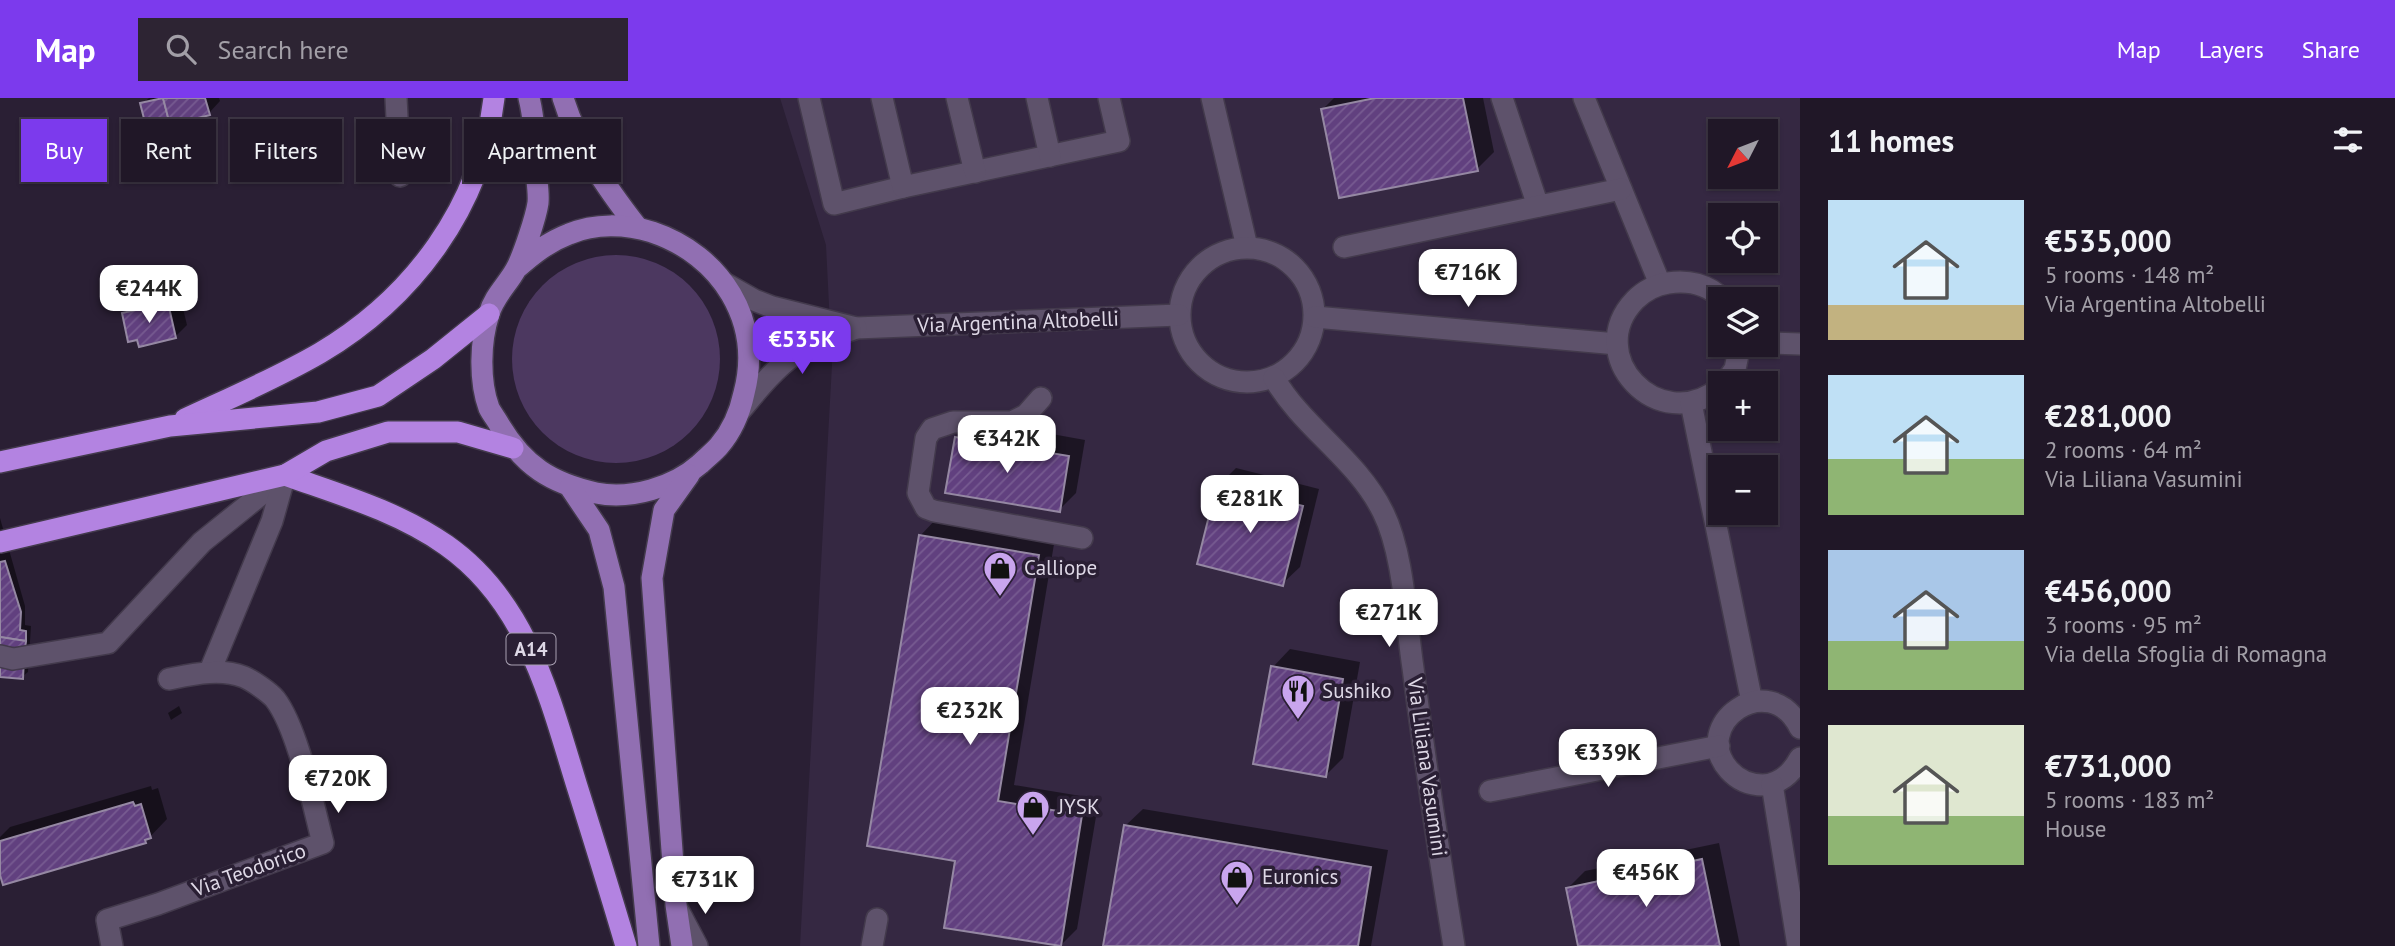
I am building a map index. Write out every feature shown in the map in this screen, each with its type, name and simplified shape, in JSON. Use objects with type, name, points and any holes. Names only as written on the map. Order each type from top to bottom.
[{"type":"highway","points":[[170,426],[320,353],[396,296],[439,246],[465,201],[481,157],[494,98]]},
{"type":"highway","points":[[0,462],[170,426],[318,412],[378,396],[433,359],[489,314]]},
{"type":"highway","points":[[0,542],[285,475],[326,451],[388,432],[458,432],[513,448]]},
{"type":"highway","name":"A14","points":[[285,475],[408,521],[466,562],[504,604],[521,629],[547,688],[626,946]]},
{"type":"main road","points":[[516,268],[538,203],[534,117],[529,98]]},
{"type":"main road","points":[[563,98],[583,148],[604,184],[637,227]]},
{"type":"main road","points":[[682,946],[676,905],[652,578],[664,510],[691,471],[720,445],[740,412],[749,374],[748,336],[734,297],[724,283],[709,264],[676,240],[637,227],[604,226],[571,233],[542,247],[516,268],[500,290],[489,314],[481,361],[489,407],[513,448],[539,471],[570,487],[601,494],[632,494],[663,486],[691,471]]},
{"type":"main road","points":[[570,487],[600,530],[614,587],[649,946]]},
{"type":"street","points":[[396,98],[397,119]]},
{"type":"street","points":[[809,98],[834,204],[1119,141],[1109,98]]},
{"type":"street","points":[[882,98],[903,187]]},
{"type":"street","points":[[957,98],[975,172]]},
{"type":"street","points":[[1037,98],[1050,156]]},
{"type":"street","points":[[1212,98],[1247,247]]},
{"type":"street","points":[[1502,98],[1538,206]]},
{"type":"street","points":[[1584,98],[1660,284]]},
{"type":"street","points":[[1344,247],[1621,189]]},
{"type":"street","points":[[1247,247],[1269,251],[1287,261],[1302,276],[1311,296],[1315,317],[1311,336],[1303,353],[1290,368],[1274,378],[1252,383],[1231,381],[1210,373],[1194,358],[1183,338],[1179,315],[1182,294],[1192,274],[1207,260],[1226,250],[1247,247]]},
{"type":"street","points":[[1708,290],[1701,285],[1681,281],[1660,284],[1643,292],[1629,307],[1620,324],[1618,344],[1620,361],[1640,390],[1664,402],[1691,403],[1708,397]]},
{"type":"street","name":"Via Argentina Altobelli","points":[[724,283],[772,307],[856,328],[1179,315]]},
{"type":"street","points":[[1315,317],[1618,344]]},
{"type":"street","name":"Via Argentina Altobelli","points":[[740,412],[764,382],[794,355],[856,328]]},
{"type":"street","points":[[1778,343],[1800,344]]},
{"type":"street","name":"Via Liliana Vasumini","points":[[1274,378],[1286,399],[1362,478],[1384,514],[1398,558],[1429,793],[1454,946]]},
{"type":"street","points":[[1041,398],[1026,415],[1012,422],[953,422],[932,429],[926,438],[918,493],[926,508],[934,511],[1082,538]]},
{"type":"street","points":[[1691,403],[1752,702]]},
{"type":"street","points":[[0,656],[13,659],[108,643],[202,542],[285,475]]},
{"type":"street","points":[[210,671],[272,521],[285,475]]},
{"type":"street","name":"Via Teodorico","points":[[112,946],[107,920],[158,904],[324,842],[297,748],[274,698],[244,677],[210,671],[169,679]]},
{"type":"street","points":[[1800,728],[1795,719],[1776,704],[1752,702],[1740,706],[1724,723],[1719,746],[1721,758],[1728,769],[1748,783],[1772,784],[1785,778],[1800,758]]},
{"type":"street","points":[[1490,791],[1719,746]]},
{"type":"street","points":[[1772,784],[1798,946]]},
{"type":"street","points":[[676,905],[697,946]]},
{"type":"street","points":[[872,946],[877,919]]},
{"type":"shaded area","points":[[780,98],[1800,98],[1800,946],[800,946],[832,365],[826,245]]},
{"type":"shaded area","points":[[616,255],[656,263],[674,272],[690,285],[703,301],[712,319],[720,359],[712,399],[703,417],[690,433],[674,446],[656,455],[616,463],[576,455],[558,446],[542,433],[529,417],[520,399],[512,359],[520,319],[529,301],[542,285],[558,272],[576,263]]},
{"type":"building","points":[[163,98],[169,119],[144,119],[140,103]]},
{"type":"building","points":[[163,98],[205,98],[210,115],[194,119],[168,119]]},
{"type":"building","points":[[1375,98],[1463,98],[1478,171],[1339,198],[1321,109]]},
{"type":"building","points":[[168,303],[176,338],[139,347],[137,340],[128,342],[122,313]]},
{"type":"building","points":[[955,437],[1069,456],[1060,512],[945,493]]},
{"type":"building","points":[[1217,484],[1303,506],[1283,586],[1197,564]]},
{"type":"building","points":[[919,535],[1039,555],[998,801],[1082,815],[1061,946],[944,928],[955,861],[867,846]]},
{"type":"building","points":[[5,561],[21,612],[20,630],[26,631],[26,641],[0,637],[0,562]]},
{"type":"building","points":[[0,637],[26,641],[24,657],[0,656]]},
{"type":"building","points":[[0,656],[24,657],[23,679],[0,677]]},
{"type":"building","name":"Sushiko","points":[[1271,666],[1343,679],[1326,777],[1253,764]]},
{"type":"building","points":[[133,802],[135,806],[141,804],[151,838],[145,840],[146,843],[3,885],[0,875],[0,841]]},
{"type":"building","name":"Euronics","points":[[1124,825],[1371,867],[1358,946],[1103,946]]},
{"type":"building","points":[[1702,859],[1720,946],[1578,946],[1566,888]]},
{"type":"place","name":"Calliope","points":[[1000,598]]},
{"type":"place","name":"Sushiko","points":[[1298,721]]},
{"type":"place","name":"JYSK","points":[[1033,837]]},
{"type":"place","name":"Euronics","points":[[1237,907]]}]
